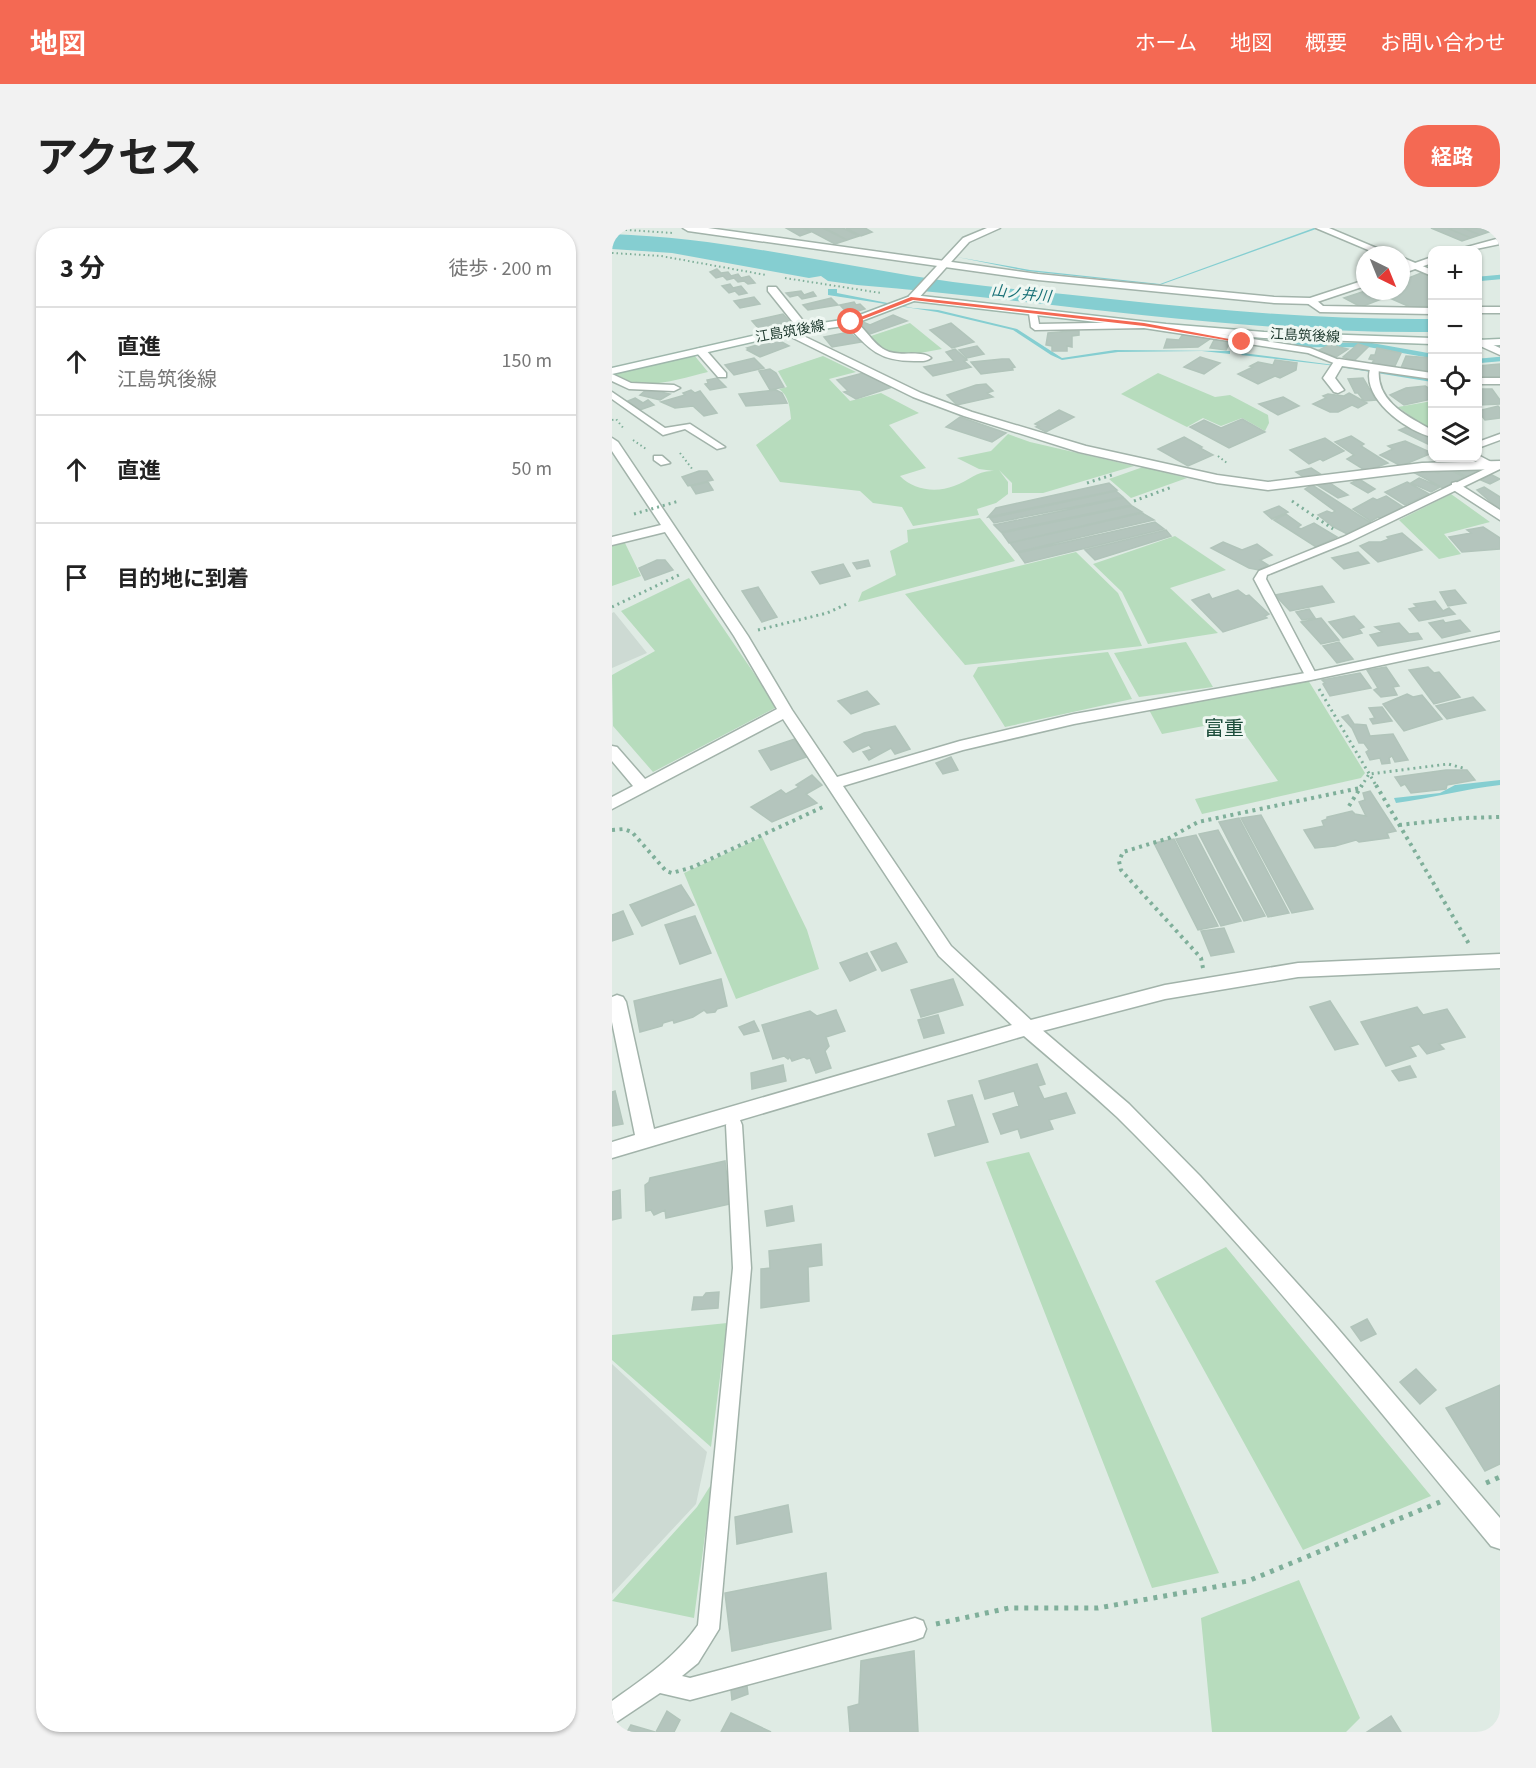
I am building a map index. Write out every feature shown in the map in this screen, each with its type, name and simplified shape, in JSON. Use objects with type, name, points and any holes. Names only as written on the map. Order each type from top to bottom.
[{"type":"street","points":[[688,228],[942,264],[1172,291],[1311,301],[1356,287]]},
{"type":"street","points":[[916,295],[966,240],[995,228]]},
{"type":"street","points":[[1321,228],[1366,246]]},
{"type":"street","points":[[1477,246],[1500,240]]},
{"type":"street","points":[[1410,268],[1428,261]]},
{"type":"street","points":[[1410,264],[1428,271]]},
{"type":"street","points":[[772,289],[804,329]]},
{"type":"street","name":"江島筑後線","points":[[612,371],[787,331],[850,322],[916,295],[1034,313],[1144,325],[1264,335],[1428,341]]},
{"type":"street","points":[[1311,301],[1320,309],[1428,311]]},
{"type":"street","points":[[1482,310],[1500,310]]},
{"type":"street","points":[[850,322],[875,350],[883,355],[926,358]]},
{"type":"street","points":[[787,331],[917,395],[968,414],[1083,449],[1204,476],[1268,486],[1422,467],[1496,465]]},
{"type":"street","points":[[1482,342],[1500,342]]},
{"type":"street","points":[[1482,344],[1500,352]]},
{"type":"street","points":[[701,351],[722,375]]},
{"type":"street","points":[[1338,390],[1329,378],[1339,362],[1428,375]]},
{"type":"street","points":[[612,377],[628,386],[674,388]]},
{"type":"street","points":[[1482,381],[1500,381]]},
{"type":"street","points":[[612,442],[741,636],[785,711],[837,791],[945,951],[1027,1028],[1122,1110],[1193,1182],[1324,1330],[1500,1537]]},
{"type":"street","points":[[1456,486],[1500,516]]},
{"type":"street","points":[[612,541],[668,527]]},
{"type":"street","points":[[837,791],[960,746],[1074,719],[1311,676],[1500,636]]},
{"type":"street","points":[[612,804],[785,711]]},
{"type":"street","points":[[612,751],[643,787]]},
{"type":"street","points":[[612,1150],[1027,1028],[1165,992],[1298,970],[1500,961]]},
{"type":"street","points":[[617,1002],[646,1140]]},
{"type":"lane","points":[[1144,325],[1310,351],[1339,362]]},
{"type":"lane","points":[[1236,351],[1242,342]]},
{"type":"lane","points":[[1374,368],[1371,377],[1380,400],[1428,431]]},
{"type":"lane","points":[[612,395],[665,432],[687,426],[720,447]]},
{"type":"lane","points":[[1482,444],[1500,437]]},
{"type":"lane","points":[[1311,676],[1260,579],[1263,573],[1347,539],[1496,465]]},
{"type":"lane","points":[[612,1714],[658,1682],[690,1655],[708,1629],[742,1268],[734,1125]]},
{"type":"lane","points":[[658,1682],[690,1689],[915,1629]]},
{"type":"path","points":[[612,420],[616,420],[633,439],[662,461]]},
{"type":"path","points":[[1134,501],[1204,476]]},
{"type":"path","points":[[1259,485],[1297,504],[1347,539]]},
{"type":"path","points":[[634,513],[679,501]]},
{"type":"path","points":[[612,607],[666,583],[694,565]]},
{"type":"path","points":[[741,636],[827,613],[849,603]]},
{"type":"path","points":[[1311,676],[1480,962]]},
{"type":"path","points":[[1369,774],[1448,764],[1463,768]]},
{"type":"path","points":[[1349,806],[1369,774]]},
{"type":"path","points":[[1206,985],[1201,958],[1121,870],[1119,861],[1123,852],[1169,838],[1198,822],[1360,788]]},
{"type":"path","points":[[612,830],[624,829],[632,832],[666,871],[672,873],[693,867],[837,791]]},
{"type":"path","points":[[1399,825],[1463,818],[1500,817]]},
{"type":"path","points":[[915,1629],[1009,1608],[1098,1608],[1248,1581],[1462,1493]]},
{"type":"shaded area","points":[[614,612],[647,653],[612,668],[612,613]]},
{"type":"shaded area","points":[[612,1364],[707,1452],[696,1504],[612,1594]]},
{"type":"green space","points":[[910,323],[942,349],[909,355],[889,354],[868,337]]},
{"type":"green space","points":[[694,355],[708,372],[647,384],[634,383],[612,373]]},
{"type":"green space","points":[[823,356],[856,372],[829,379],[850,401],[881,393],[919,413],[889,425],[926,468],[900,476],[918,487],[932,490],[947,488],[978,474],[994,471],[979,469],[957,458],[991,451],[1008,434],[1030,442],[1134,466],[1043,493],[1012,493],[1012,483],[999,470],[1008,482],[1008,494],[996,503],[977,509],[979,515],[913,526],[902,507],[873,503],[860,491],[780,482],[756,445],[791,419],[787,399],[779,389],[787,387],[778,371]]},
{"type":"green space","points":[[1158,373],[1215,397],[1230,395],[1268,415],[1269,423],[1265,431],[1242,418],[1221,426],[1203,418],[1187,427],[1121,394]]},
{"type":"green space","points":[[1428,402],[1428,427],[1417,421],[1398,407]]},
{"type":"green space","points":[[1143,467],[1187,478],[1131,498],[1109,479]]},
{"type":"green space","points":[[1451,494],[1490,522],[1444,534],[1461,554],[1439,559],[1399,520]]},
{"type":"green space","points":[[980,518],[1015,561],[858,602],[862,592],[896,575],[890,551],[908,542],[907,530]]},
{"type":"green space","points":[[1175,536],[1226,570],[1170,588],[1218,633],[1148,644],[1122,592],[1093,564]]},
{"type":"green space","points":[[624,541],[641,576],[612,586],[612,545]]},
{"type":"green space","points":[[1076,552],[1118,593],[1142,646],[965,665],[905,594]]},
{"type":"green space","points":[[689,578],[777,707],[653,772],[613,726],[612,675],[655,651],[621,611]]},
{"type":"green space","points":[[1186,642],[1213,687],[1139,697],[1114,653]]},
{"type":"green space","points":[[1108,652],[1132,699],[1005,727],[973,676],[978,667]]},
{"type":"green space","points":[[1308,680],[1365,773],[1361,778],[1202,814],[1195,799],[1278,781],[1235,720],[1162,734],[1148,708]]},
{"type":"green space","points":[[762,837],[807,930],[819,969],[736,999],[684,873]]},
{"type":"green space","points":[[1029,1152],[1219,1573],[1152,1588],[986,1162]]},
{"type":"green space","points":[[1226,1247],[1431,1496],[1303,1550],[1155,1281]]},
{"type":"green space","points":[[727,1323],[711,1447],[612,1360],[612,1335]]},
{"type":"green space","points":[[712,1483],[694,1618],[612,1601],[697,1507]]},
{"type":"green space","points":[[1299,1580],[1360,1718],[1346,1732],[1212,1732],[1201,1618]]},
{"type":"water","points":[[1316,229],[1160,285],[1027,271],[957,257],[1030,270],[1160,284]]},
{"type":"water","name":"山ノ井川","points":[[612,234],[698,241],[910,276],[1036,291],[1276,314],[1428,319],[1428,332],[1288,328],[1144,315],[857,285],[828,281],[821,276],[809,278],[672,253],[612,249]]},
{"type":"water","points":[[828,289],[837,289],[837,293],[913,308],[938,310],[1017,329],[1062,358],[1115,350],[1230,351],[1230,354],[1202,351],[1118,352],[1062,360],[1013,330],[937,312],[828,295]]},
{"type":"water","points":[[1243,353],[1428,377],[1428,381],[1328,365],[1241,355]]},
{"type":"water","points":[[1500,780],[1500,785],[1409,801],[1396,803],[1394,798],[1440,793],[1455,785]]},
{"type":"building","points":[[786,228],[803,228],[811,232],[800,236]]},
{"type":"building","points":[[805,228],[823,228],[847,240],[835,244]]},
{"type":"building","points":[[825,228],[843,228],[859,236],[847,240]]},
{"type":"building","points":[[846,228],[865,228],[872,232],[861,236]]},
{"type":"building","points":[[1431,228],[1447,228],[1471,238],[1462,241]]},
{"type":"building","points":[[1447,228],[1463,228],[1480,235],[1471,238]]},
{"type":"building","points":[[1464,228],[1480,228],[1489,232],[1480,235]]},
{"type":"building","points":[[717,269],[721,273],[728,272],[731,276],[738,274],[741,278],[749,276],[755,283],[738,282],[734,278],[727,280],[723,276],[716,278],[710,272]]},
{"type":"building","points":[[1421,273],[1428,276],[1428,306],[1410,307],[1394,300],[1410,300],[1410,277]]},
{"type":"building","points":[[730,284],[733,288],[741,286],[747,293],[739,295],[735,291],[729,293],[722,286]]},
{"type":"building","points":[[801,291],[804,295],[813,292],[816,296],[802,299],[798,295],[790,297],[786,293]]},
{"type":"building","points":[[1356,294],[1356,300],[1379,300],[1361,307],[1344,298]]},
{"type":"building","points":[[754,297],[760,304],[740,308],[734,301]]},
{"type":"building","points":[[831,298],[838,305],[808,310],[803,305]]},
{"type":"building","points":[[854,302],[865,309],[848,314],[840,305]]},
{"type":"building","points":[[783,314],[790,322],[759,329],[752,321]]},
{"type":"building","points":[[893,315],[907,321],[870,334],[857,324],[863,322],[870,325]]},
{"type":"building","points":[[951,323],[974,342],[952,348],[930,330]]},
{"type":"building","points":[[1079,331],[1079,335],[1072,336],[1072,347],[1067,346],[1067,351],[1052,351],[1052,346],[1046,345],[1048,333]]},
{"type":"building","points":[[849,332],[861,342],[832,347],[824,337]]},
{"type":"building","points":[[1183,334],[1210,339],[1198,347],[1164,348],[1167,339],[1179,340]]},
{"type":"building","points":[[776,339],[789,346],[760,357],[747,350],[749,349],[747,348]]},
{"type":"building","points":[[1214,340],[1230,342],[1226,350],[1210,348]]},
{"type":"building","points":[[1331,344],[1348,349],[1336,357],[1317,351]]},
{"type":"building","points":[[1358,344],[1368,347],[1354,361],[1343,357]]},
{"type":"building","points":[[977,346],[984,354],[967,358],[959,350]]},
{"type":"building","points":[[1377,348],[1401,353],[1394,368],[1371,365],[1374,360],[1369,359],[1371,355],[1375,355]]},
{"type":"building","points":[[955,349],[971,367],[933,376],[924,367],[954,361],[946,352]]},
{"type":"building","points":[[1406,356],[1428,358],[1428,371],[1417,372],[1401,368]]},
{"type":"building","points":[[1200,357],[1220,363],[1204,374],[1184,367]]},
{"type":"building","points":[[754,358],[764,368],[734,375],[725,365]]},
{"type":"building","points":[[1009,359],[1015,367],[1012,368],[1013,370],[981,374],[971,362]]},
{"type":"building","points":[[1275,360],[1297,363],[1296,370],[1280,378],[1275,376],[1258,384],[1238,374],[1258,362],[1273,365]]},
{"type":"building","points":[[1500,364],[1500,377],[1482,378],[1482,366]]},
{"type":"building","points":[[770,369],[776,373],[784,387],[770,390],[759,371]]},
{"type":"building","points":[[863,373],[892,387],[856,399],[844,392],[848,391],[837,380]]},
{"type":"building","points":[[717,378],[726,387],[710,390],[705,384],[708,383],[707,380]]},
{"type":"building","points":[[1363,378],[1376,400],[1364,401],[1358,393],[1355,393],[1348,379]]},
{"type":"building","points":[[986,384],[993,391],[987,393],[993,397],[957,405],[947,395],[976,385]]},
{"type":"building","points":[[1425,386],[1428,388],[1428,400],[1404,405],[1390,395],[1406,388]]},
{"type":"building","points":[[647,389],[670,394],[660,400],[640,395]]},
{"type":"building","points":[[1482,389],[1492,389],[1500,400],[1500,404],[1482,405]]},
{"type":"building","points":[[691,390],[695,393],[700,391],[717,413],[704,416],[693,406],[675,408],[661,402],[685,395],[683,393]]},
{"type":"building","points":[[776,390],[782,393],[787,403],[746,406],[739,394]]},
{"type":"building","points":[[1349,393],[1367,403],[1358,408],[1352,405],[1338,412],[1330,412],[1313,404],[1326,398],[1323,396],[1328,394],[1344,396]]},
{"type":"building","points":[[1283,397],[1299,406],[1278,415],[1259,404]]},
{"type":"building","points":[[635,398],[643,403],[648,400],[654,405],[640,410],[628,401]]},
{"type":"building","points":[[1498,406],[1500,418],[1485,420],[1482,410]]},
{"type":"building","points":[[1059,410],[1074,417],[1046,432],[1036,427],[1039,426],[1035,424]]},
{"type":"building","points":[[960,417],[1006,433],[992,442],[946,427]]},
{"type":"building","points":[[1242,419],[1265,432],[1229,448],[1190,427],[1204,420],[1221,428]]},
{"type":"building","points":[[1412,425],[1428,435],[1428,444],[1399,430]]},
{"type":"building","points":[[1351,436],[1364,444],[1361,446],[1388,463],[1366,471],[1347,459],[1354,455],[1335,442]]},
{"type":"building","points":[[1184,437],[1213,455],[1188,466],[1158,449]]},
{"type":"building","points":[[1325,438],[1344,451],[1323,461],[1320,459],[1309,464],[1290,450]]},
{"type":"building","points":[[1405,441],[1428,451],[1428,455],[1401,466],[1380,455],[1393,449],[1388,446]]},
{"type":"building","points":[[1311,468],[1322,475],[1305,478],[1296,472]]},
{"type":"building","points":[[1476,468],[1480,470],[1467,477],[1452,469]]},
{"type":"building","points":[[1449,469],[1464,477],[1443,488],[1415,473],[1431,470],[1438,473]]},
{"type":"building","points":[[699,471],[707,471],[713,480],[688,486],[682,477]]},
{"type":"building","points":[[1490,474],[1500,479],[1490,484],[1481,480]]},
{"type":"building","points":[[1419,478],[1440,487],[1431,492],[1411,483]]},
{"type":"building","points":[[1359,479],[1375,489],[1368,493],[1351,483]]},
{"type":"building","points":[[708,482],[713,490],[696,494],[691,486]]},
{"type":"building","points":[[1407,482],[1429,494],[1405,505],[1385,492]]},
{"type":"building","points":[[1109,483],[1117,490],[988,517],[996,508]]},
{"type":"building","points":[[1330,483],[1348,495],[1338,498],[1317,485]]},
{"type":"building","points":[[1312,485],[1371,523],[1347,534],[1332,526],[1318,515],[1327,511],[1332,513],[1335,511],[1305,489]]},
{"type":"building","points":[[1484,487],[1500,497],[1500,510],[1477,490]]},
{"type":"building","points":[[1116,491],[1123,497],[994,523],[990,518]]},
{"type":"building","points":[[1386,496],[1403,507],[1381,519],[1378,517],[1371,521],[1353,509],[1373,498],[1377,500]]},
{"type":"building","points":[[1124,498],[1131,505],[1001,532],[994,525]]},
{"type":"building","points":[[1132,506],[1142,512],[1009,543],[1002,533]]},
{"type":"building","points":[[1279,506],[1288,512],[1272,519],[1264,512]]},
{"type":"building","points":[[1142,513],[1154,520],[1017,552],[1010,543]]},
{"type":"building","points":[[1286,514],[1301,525],[1298,527],[1301,529],[1314,523],[1337,537],[1316,547],[1274,520]]},
{"type":"building","points":[[1155,522],[1164,529],[1025,563],[1018,553]]},
{"type":"building","points":[[1483,527],[1500,538],[1500,549],[1462,552],[1449,537],[1471,533],[1467,530]]},
{"type":"building","points":[[1166,530],[1171,536],[1095,560],[1085,550]]},
{"type":"building","points":[[1402,533],[1422,550],[1378,562],[1360,546],[1369,542],[1381,542],[1389,539],[1387,537]]},
{"type":"building","points":[[1223,542],[1242,550],[1257,544],[1272,555],[1260,560],[1268,565],[1259,570],[1249,568],[1211,548]]},
{"type":"building","points":[[1358,552],[1369,563],[1344,569],[1332,558]]},
{"type":"building","points":[[657,560],[665,560],[673,570],[645,580],[639,568]]},
{"type":"building","points":[[868,560],[870,566],[857,569],[853,563]]},
{"type":"building","points":[[843,564],[850,576],[820,584],[812,572]]},
{"type":"building","points":[[1322,586],[1334,602],[1290,611],[1275,595]]},
{"type":"building","points":[[758,587],[777,617],[762,622],[742,591]]},
{"type":"building","points":[[1238,590],[1246,596],[1249,595],[1269,614],[1265,616],[1267,618],[1223,632],[1192,600],[1209,594],[1212,599]]},
{"type":"building","points":[[1455,590],[1466,603],[1448,606],[1440,592]]},
{"type":"building","points":[[1435,601],[1443,611],[1449,608],[1455,614],[1419,621],[1409,609],[1417,607],[1414,604]]},
{"type":"building","points":[[1309,609],[1315,618],[1302,620],[1296,612]]},
{"type":"building","points":[[1354,616],[1364,627],[1359,629],[1362,633],[1343,638],[1329,622]]},
{"type":"building","points":[[1321,618],[1339,640],[1321,644],[1301,622]]},
{"type":"building","points":[[1443,620],[1445,623],[1460,620],[1470,631],[1442,638],[1429,623]]},
{"type":"building","points":[[1399,623],[1409,634],[1418,633],[1422,639],[1378,646],[1370,635],[1382,632],[1375,627]]},
{"type":"building","points":[[1339,642],[1353,659],[1337,663],[1323,646]]},
{"type":"building","points":[[1386,667],[1399,686],[1393,687],[1397,695],[1381,697],[1374,690],[1378,688],[1367,670]]},
{"type":"building","points":[[1428,667],[1434,673],[1439,672],[1460,697],[1434,704],[1409,670]]},
{"type":"building","points":[[1360,673],[1371,688],[1330,696],[1322,680]]},
{"type":"building","points":[[867,691],[879,704],[851,714],[838,701]]},
{"type":"building","points":[[1407,694],[1413,697],[1422,695],[1442,719],[1404,731],[1383,704]]},
{"type":"building","points":[[1473,697],[1485,710],[1447,719],[1436,706]]},
{"type":"building","points":[[1382,707],[1392,721],[1373,724],[1370,719],[1375,718],[1369,708]]},
{"type":"building","points":[[1348,715],[1354,724],[1366,725],[1370,736],[1393,734],[1408,760],[1395,762],[1392,756],[1389,758],[1390,763],[1382,764],[1380,758],[1370,760],[1366,752],[1369,750],[1364,743],[1359,743],[1352,728],[1342,717]]},
{"type":"building","points":[[895,726],[910,749],[895,754],[891,748],[869,760],[863,752],[872,749],[869,745],[853,752],[844,742],[864,733]]},
{"type":"building","points":[[795,739],[806,757],[771,770],[759,751]]},
{"type":"building","points":[[951,757],[958,770],[943,774],[936,763]]},
{"type":"building","points":[[1446,770],[1467,770],[1475,780],[1447,785],[1446,789],[1411,793],[1405,784],[1401,786],[1395,777]]},
{"type":"building","points":[[812,775],[822,785],[806,794],[817,803],[772,822],[751,807],[781,790],[786,794],[799,787],[796,785]]},
{"type":"building","points":[[1370,791],[1396,831],[1387,833],[1389,838],[1359,842],[1356,840],[1335,846],[1315,848],[1304,830],[1324,826],[1322,821],[1327,817],[1352,811],[1355,814],[1366,816],[1359,802],[1365,800],[1363,793]]},
{"type":"building","points":[[1261,815],[1313,909],[1292,913],[1241,818]]},
{"type":"building","points":[[1239,818],[1289,913],[1268,917],[1219,822]]},
{"type":"building","points":[[1218,830],[1265,916],[1244,921],[1199,834]]},
{"type":"building","points":[[1196,835],[1241,921],[1221,926],[1176,839]]},
{"type":"building","points":[[1174,839],[1218,926],[1198,930],[1154,843]]},
{"type":"building","points":[[681,885],[694,905],[642,926],[630,905]]},
{"type":"building","points":[[623,911],[633,934],[612,941],[612,915]]},
{"type":"building","points":[[695,916],[711,953],[680,964],[665,925]]},
{"type":"building","points":[[1224,928],[1234,952],[1211,956],[1201,931]]},
{"type":"building","points":[[896,943],[907,962],[882,971],[871,952]]},
{"type":"building","points":[[867,953],[876,970],[850,981],[840,963]]},
{"type":"building","points":[[721,979],[727,1006],[715,1012],[707,1013],[704,1010],[693,1017],[674,1023],[673,1020],[663,1023],[662,1026],[640,1032],[634,1001]]},
{"type":"building","points":[[953,979],[963,1005],[921,1017],[911,990]]},
{"type":"building","points":[[1330,1001],[1358,1044],[1335,1050],[1310,1007]]},
{"type":"building","points":[[1417,1007],[1423,1015],[1447,1009],[1465,1037],[1439,1044],[1444,1049],[1427,1054],[1419,1044],[1410,1047],[1416,1056],[1386,1066],[1361,1022]]},
{"type":"building","points":[[836,1010],[845,1031],[826,1037],[829,1046],[825,1051],[831,1068],[816,1073],[810,1058],[804,1057],[792,1061],[790,1057],[788,1059],[784,1056],[773,1059],[762,1025],[810,1011],[817,1016]]},
{"type":"building","points":[[938,1015],[944,1033],[924,1038],[918,1020]]},
{"type":"building","points":[[754,1021],[759,1031],[744,1035],[739,1027]]},
{"type":"building","points":[[1037,1064],[1045,1084],[1038,1086],[1044,1099],[1066,1093],[1075,1113],[1049,1120],[1053,1129],[1021,1138],[1018,1129],[1001,1134],[993,1114],[1019,1106],[1014,1091],[985,1099],[979,1081]]},
{"type":"building","points":[[783,1065],[786,1081],[752,1089],[751,1073]]},
{"type":"building","points":[[1410,1066],[1416,1077],[1399,1081],[1392,1071]]},
{"type":"building","points":[[615,1091],[623,1124],[612,1126],[612,1092]]},
{"type":"building","points":[[972,1095],[988,1142],[935,1156],[928,1134],[956,1126],[948,1101]]},
{"type":"building","points":[[725,1161],[730,1204],[666,1218],[665,1210],[654,1215],[651,1210],[646,1211],[645,1185],[650,1178]]},
{"type":"building","points":[[620,1190],[621,1218],[612,1220],[612,1192]]},
{"type":"building","points":[[792,1206],[794,1221],[767,1226],[765,1211]]},
{"type":"building","points":[[821,1244],[822,1265],[808,1267],[809,1301],[761,1308],[761,1269],[770,1268],[769,1251]]},
{"type":"building","points":[[719,1292],[718,1308],[692,1310],[694,1297]]},
{"type":"building","points":[[1367,1319],[1376,1334],[1361,1341],[1351,1327]]},
{"type":"building","points":[[1416,1369],[1436,1390],[1420,1404],[1400,1382]]},
{"type":"building","points":[[1500,1385],[1500,1464],[1485,1471],[1446,1408]]},
{"type":"building","points":[[788,1505],[792,1532],[737,1544],[735,1517]]},
{"type":"building","points":[[826,1573],[831,1629],[732,1651],[725,1593]]},
{"type":"building","points":[[914,1651],[918,1732],[850,1732],[848,1707],[859,1704],[861,1661]]},
{"type":"building","points":[[747,1686],[748,1694],[732,1700],[731,1690]]},
{"type":"building","points":[[667,1711],[680,1720],[674,1732],[656,1732]]},
{"type":"building","points":[[731,1713],[771,1732],[721,1732]]},
{"type":"building","points":[[1391,1716],[1401,1732],[1367,1732]]},
{"type":"building","points":[[631,1725],[655,1732],[627,1732]]},
{"type":"waterway","points":[[1482,279],[1500,277]]},
{"type":"waterway","points":[[1295,345],[1370,345],[1428,355]]},
{"type":"waterway","points":[[1482,361],[1500,359]]},
{"type":"district","name":"富重","points":[[1224,729]]},
{"type":"route","points":[[851,322],[913,298],[1144,325],[1242,342]]}]
